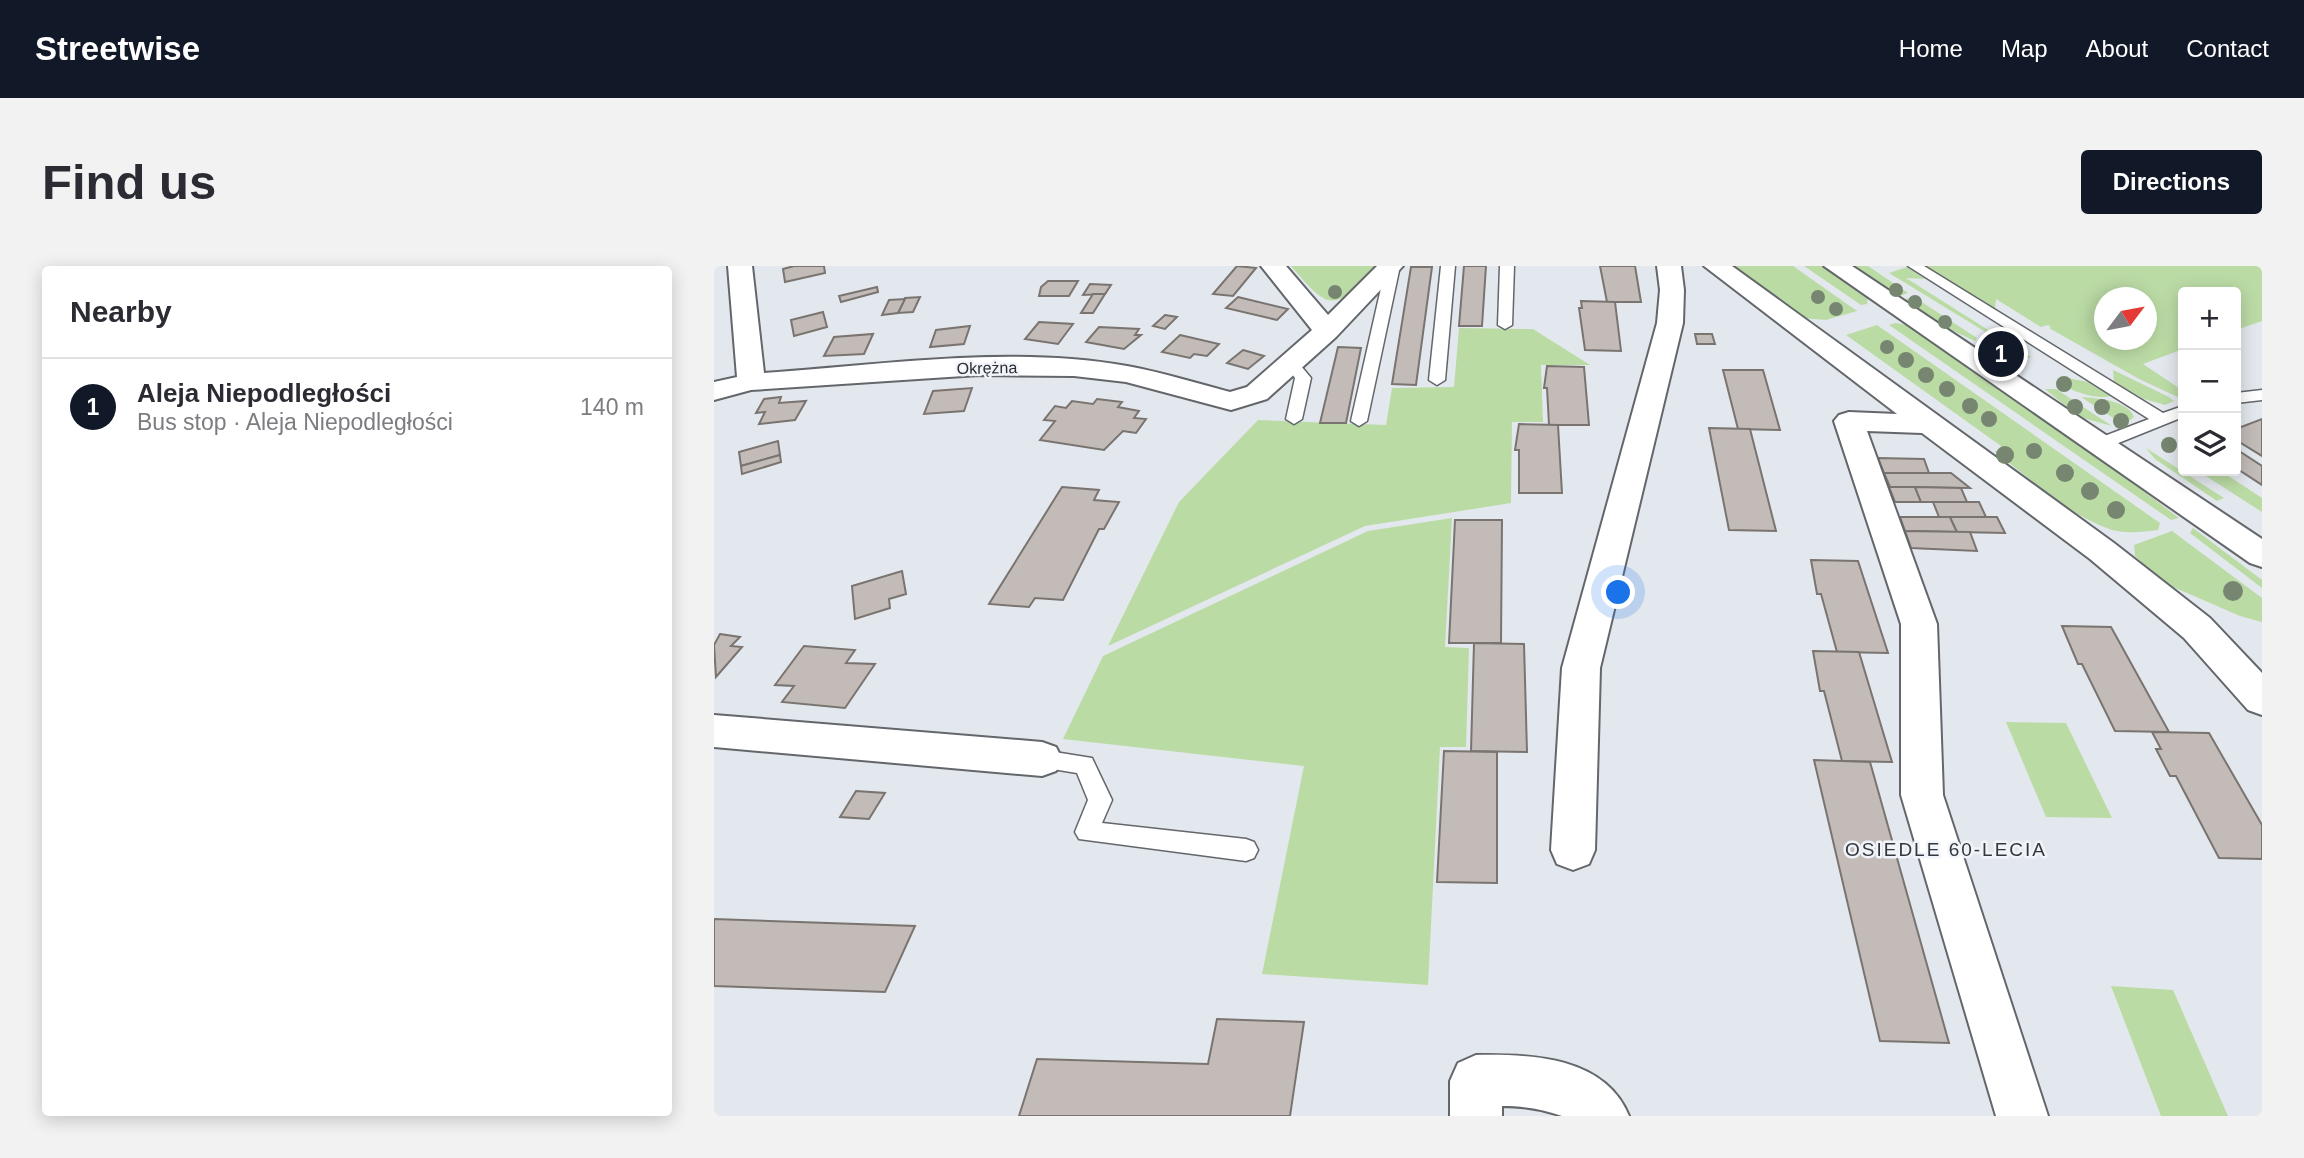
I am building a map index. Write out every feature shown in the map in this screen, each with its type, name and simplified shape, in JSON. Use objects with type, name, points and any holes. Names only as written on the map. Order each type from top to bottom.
[{"type":"street","points":[[740,266],[751,382]]},
{"type":"street","points":[[1273,266],[1326,331]]},
{"type":"street","points":[[1291,363],[1392,266]]},
{"type":"street","points":[[1573,850],[1581,668],[1670,323],[1675,266]]},
{"type":"street","points":[[1716,266],[1843,391],[1932,424],[2102,551],[2197,628],[2262,699]]},
{"type":"street","points":[[1836,266],[2262,555]]},
{"type":"street","name":"Okrężna","points":[[714,391],[751,382],[979,367],[1074,368],[1127,374],[1231,401],[1257,393],[1291,363]]},
{"type":"street","points":[[1843,391],[1932,424]]},
{"type":"street","points":[[1843,391],[1919,624],[1922,795],[2022,1116]]},
{"type":"street","points":[[714,731],[1042,759]]},
{"type":"street","points":[[1476,1116],[1476,1081],[1539,1080],[1590,1102],[1603,1116]]},
{"type":"lane","points":[[1359,421],[1392,266]]},
{"type":"lane","points":[[1437,380],[1448,266]]},
{"type":"lane","points":[[1505,325],[1507,266]]},
{"type":"lane","points":[[1915,266],[2161,419]]},
{"type":"lane","points":[[1291,363],[1303,378],[1294,419]]},
{"type":"lane","points":[[2241,397],[2262,395]]},
{"type":"lane","points":[[2100,444],[2178,413]]},
{"type":"lane","points":[[1042,759],[1084,765],[1100,800],[1087,832],[1246,850]]},
{"type":"green space","points":[[1291,266],[1378,266],[1352,291],[1334,300],[1325,299],[1316,293]]},
{"type":"green space","points":[[1729,266],[1793,266],[1857,311],[1826,320],[1801,318]]},
{"type":"green space","points":[[1804,266],[1822,266],[1868,297],[1867,304],[1861,305]]},
{"type":"green space","points":[[1850,266],[1868,266],[1908,293],[1896,297]]},
{"type":"green space","points":[[1925,266],[2262,266],[2262,321],[2241,328],[2241,287],[2178,287],[2178,351],[2143,364],[2178,387],[2178,397],[2139,379],[2048,325],[2041,327],[1996,299],[1995,309]]},
{"type":"green space","points":[[1907,267],[1925,279],[1906,278],[2031,357],[2028,358],[1889,273]]},
{"type":"green space","points":[[1914,297],[1977,338],[1975,341],[1934,322],[1901,300]]},
{"type":"green space","points":[[1877,325],[2160,523],[2158,530],[2115,531],[2078,514],[2049,495],[1995,452],[2001,446],[1846,335]]},
{"type":"green space","points":[[1889,325],[1907,325],[2041,414],[2179,518],[2171,520]]},
{"type":"green space","points":[[1459,328],[1533,329],[1590,365],[1541,365],[1543,422],[1512,422],[1511,503],[1365,526],[1108,646],[1179,502],[1258,420],[1386,425],[1392,388],[1454,387]]},
{"type":"green space","points":[[2103,365],[2169,397],[2174,401],[2165,405],[2144,399],[2114,382],[2113,370]]},
{"type":"green space","points":[[2062,377],[2088,382],[2111,396],[2099,397],[2078,392],[2060,383]]},
{"type":"green space","points":[[2045,389],[2056,389],[2112,426],[2079,417]]},
{"type":"green space","points":[[2081,397],[2118,403],[2134,417],[2124,425]]},
{"type":"green space","points":[[2146,448],[2178,469],[2178,475],[2155,459]]},
{"type":"green space","points":[[2180,476],[2190,476],[2224,498],[2217,501]]},
{"type":"green space","points":[[2206,476],[2229,476],[2262,498],[2262,512]]},
{"type":"green space","points":[[1452,518],[1445,647],[1469,648],[1466,747],[1440,747],[1428,985],[1262,974],[1304,766],[1063,739],[1103,656],[1368,531]]},
{"type":"green space","points":[[2193,528],[2262,580],[2262,588],[2190,533]]},
{"type":"green space","points":[[2172,531],[2262,598],[2262,622],[2240,616],[2164,583],[2135,556],[2134,545]]},
{"type":"green space","points":[[2006,722],[2066,723],[2112,818],[2046,817]]},
{"type":"green space","points":[[2111,986],[2173,990],[2228,1116],[2161,1116]]},
{"type":"building","points":[[794,266],[824,266],[825,273],[785,282],[783,269]]},
{"type":"building","points":[[1237,266],[1256,268],[1233,296],[1213,294]]},
{"type":"building","points":[[1464,266],[1486,266],[1482,326],[1459,326]]},
{"type":"building","points":[[1600,266],[1635,266],[1641,302],[1607,302]]},
{"type":"building","points":[[1411,267],[1432,267],[1416,385],[1392,384]]},
{"type":"building","points":[[1048,281],[1078,281],[1069,296],[1039,296],[1041,287]]},
{"type":"building","points":[[1090,284],[1111,285],[1105,294],[1083,295]]},
{"type":"building","points":[[877,287],[878,292],[841,302],[839,296]]},
{"type":"building","points":[[1093,294],[1105,294],[1093,313],[1081,313]]},
{"type":"building","points":[[920,297],[913,312],[898,313],[905,298]]},
{"type":"building","points":[[1238,297],[1288,309],[1277,320],[1226,308]]},
{"type":"building","points":[[905,299],[898,313],[882,315],[889,300]]},
{"type":"building","points":[[1581,301],[1615,302],[1621,351],[1585,350],[1579,308],[1582,308]]},
{"type":"building","points":[[823,312],[827,327],[794,336],[791,320]]},
{"type":"building","points":[[1165,315],[1177,317],[1165,329],[1153,326]]},
{"type":"building","points":[[1039,322],[1073,324],[1058,344],[1025,339]]},
{"type":"building","points":[[970,326],[964,344],[930,347],[936,330]]},
{"type":"building","points":[[1099,327],[1139,329],[1135,335],[1141,335],[1124,349],[1086,342]]},
{"type":"building","points":[[873,334],[864,354],[824,356],[834,337]]},
{"type":"building","points":[[1695,334],[1712,334],[1715,344],[1697,344]]},
{"type":"building","points":[[1180,335],[1219,344],[1207,356],[1194,354],[1190,358],[1162,352]]},
{"type":"building","points":[[1338,347],[1361,348],[1346,423],[1320,423]]},
{"type":"building","points":[[1243,350],[1264,356],[1248,369],[1227,363]]},
{"type":"building","points":[[1547,366],[1584,367],[1589,425],[1549,425],[1547,388],[1544,388]]},
{"type":"building","points":[[1723,370],[1763,370],[1780,430],[1738,429]]},
{"type":"building","points":[[972,388],[964,411],[924,414],[933,391]]},
{"type":"building","points":[[781,397],[779,403],[806,401],[795,420],[759,424],[765,412],[756,413],[764,399]]},
{"type":"building","points":[[1097,399],[1122,402],[1118,407],[1139,411],[1134,418],[1146,419],[1136,433],[1123,431],[1104,450],[1040,440],[1055,421],[1044,420],[1055,406],[1066,408],[1072,401],[1093,404]]},
{"type":"building","points":[[2262,419],[2262,456],[2241,443],[2241,427]]},
{"type":"building","points":[[1519,424],[1558,425],[1562,493],[1519,493],[1519,450],[1515,450]]},
{"type":"building","points":[[1709,428],[1750,429],[1776,531],[1729,530]]},
{"type":"building","points":[[778,441],[780,455],[741,466],[739,452]]},
{"type":"building","points":[[2241,452],[2262,466],[2262,485],[2241,471]]},
{"type":"building","points":[[780,455],[781,462],[742,474],[741,466]]},
{"type":"building","points":[[1878,458],[1924,459],[1929,473],[1884,473]]},
{"type":"building","points":[[1884,473],[1951,473],[1970,488],[1890,487]]},
{"type":"building","points":[[1062,487],[1099,490],[1094,500],[1119,502],[1104,529],[1099,529],[1063,600],[1035,598],[1029,607],[989,604]]},
{"type":"building","points":[[1889,487],[1915,487],[1921,502],[1895,502]]},
{"type":"building","points":[[1915,487],[1961,488],[1967,502],[1921,502]]},
{"type":"building","points":[[1933,502],[1979,502],[1986,517],[1939,517]]},
{"type":"building","points":[[1900,517],[1950,517],[1957,532],[1905,531]]},
{"type":"building","points":[[1950,517],[1997,517],[2005,533],[1957,532]]},
{"type":"building","points":[[1455,520],[1502,520],[1501,643],[1449,643]]},
{"type":"building","points":[[1905,531],[1970,532],[1977,551],[1911,548]]},
{"type":"building","points":[[1811,560],[1858,561],[1888,653],[1837,652],[1821,594],[1817,594]]},
{"type":"building","points":[[902,571],[906,594],[889,599],[890,608],[855,619],[852,586]]},
{"type":"building","points":[[2062,626],[2111,627],[2169,732],[2115,731],[2082,664],[2078,664]]},
{"type":"building","points":[[720,634],[740,637],[731,646],[742,647],[716,677],[714,645]]},
{"type":"building","points":[[1474,643],[1524,644],[1527,752],[1471,751]]},
{"type":"building","points":[[804,646],[855,650],[846,663],[875,664],[845,708],[782,702],[794,686],[775,685]]},
{"type":"building","points":[[1813,651],[1859,652],[1892,762],[1842,761],[1824,691],[1820,691]]},
{"type":"building","points":[[2152,732],[2209,733],[2262,825],[2262,859],[2219,858],[2176,776],[2170,776],[2156,749],[2161,749]]},
{"type":"building","points":[[1444,751],[1497,752],[1497,883],[1437,882]]},
{"type":"building","points":[[1814,760],[1870,762],[1949,1043],[1880,1041]]},
{"type":"building","points":[[856,791],[885,793],[869,819],[840,817]]},
{"type":"building","points":[[714,919],[915,926],[885,992],[714,986]]},
{"type":"building","points":[[1217,1019],[1304,1022],[1290,1116],[1019,1116],[1037,1059],[1208,1064]]},
{"type":"place","name":"Aleja Niepodległości","points":[[2001,354]]},
{"type":"district","name":"OSIEDLE 60-LECIA","points":[[1946,849]]}]
